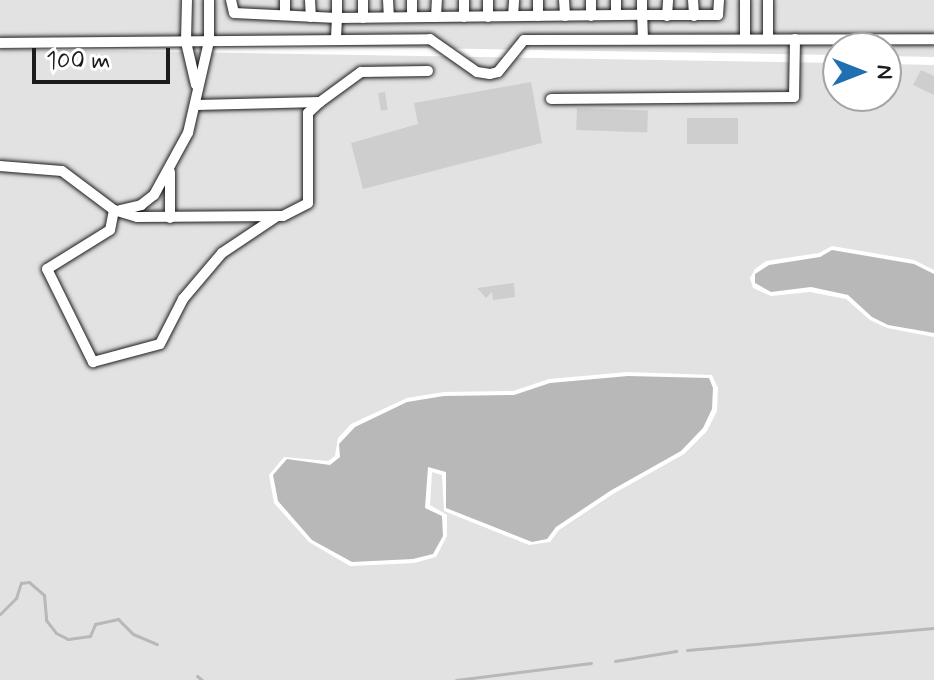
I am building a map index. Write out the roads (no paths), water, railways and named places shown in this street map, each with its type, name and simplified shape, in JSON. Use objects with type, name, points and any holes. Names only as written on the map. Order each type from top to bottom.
[{"type":"lane","points":[[187,0],[186,42],[197,90]]},
{"type":"lane","points":[[114,210],[141,205],[154,195],[170,170],[196,105],[209,41],[209,0]]},
{"type":"lane","points":[[231,0],[234,13],[337,18],[718,15],[719,0]]},
{"type":"lane","points":[[260,0],[260,14]]},
{"type":"lane","points":[[285,0],[285,15]]},
{"type":"lane","points":[[310,0],[311,17]]},
{"type":"lane","points":[[336,40],[337,0]]},
{"type":"lane","points":[[363,0],[363,18]]},
{"type":"lane","points":[[388,0],[389,17]]},
{"type":"lane","points":[[412,0],[412,17]]},
{"type":"lane","points":[[436,17],[437,0]]},
{"type":"lane","points":[[464,0],[464,17]]},
{"type":"lane","points":[[488,0],[488,17]]},
{"type":"lane","points":[[513,16],[514,0]]},
{"type":"lane","points":[[538,0],[538,16]]},
{"type":"lane","points":[[564,0],[565,16]]},
{"type":"lane","points":[[591,0],[591,16]]},
{"type":"lane","points":[[616,0],[616,15]]},
{"type":"lane","points":[[642,0],[643,39]]},
{"type":"lane","points":[[667,16],[668,0]]},
{"type":"lane","points":[[693,0],[694,16]]},
{"type":"lane","points":[[745,0],[745,39]]},
{"type":"lane","points":[[768,0],[768,38]]},
{"type":"lane","points":[[0,43],[430,39],[477,72],[490,74],[498,72],[524,40],[934,39]]},
{"type":"lane","points":[[551,99],[794,97],[795,39]]},
{"type":"lane","points":[[0,166],[62,171],[114,210],[137,217],[276,217],[298,211],[308,203],[308,113],[361,72],[428,71]]},
{"type":"lane","points":[[196,105],[320,102]]},
{"type":"lane","points":[[170,170],[170,218]]},
{"type":"lane","points":[[114,210],[110,230],[47,269],[93,362],[160,344],[183,299],[222,253],[276,217]]},
{"type":"waterway","points":[[0,614],[16,598],[21,583],[29,582],[44,595],[46,620],[56,633],[68,639],[90,636],[95,624],[118,619],[133,634],[157,644]]},
{"type":"waterway","points":[[687,650],[934,628]]},
{"type":"waterway","points":[[615,661],[676,651]]},
{"type":"waterway","points":[[456,680],[591,663]]},
{"type":"waterway","points":[[197,676],[202,680]]}]
